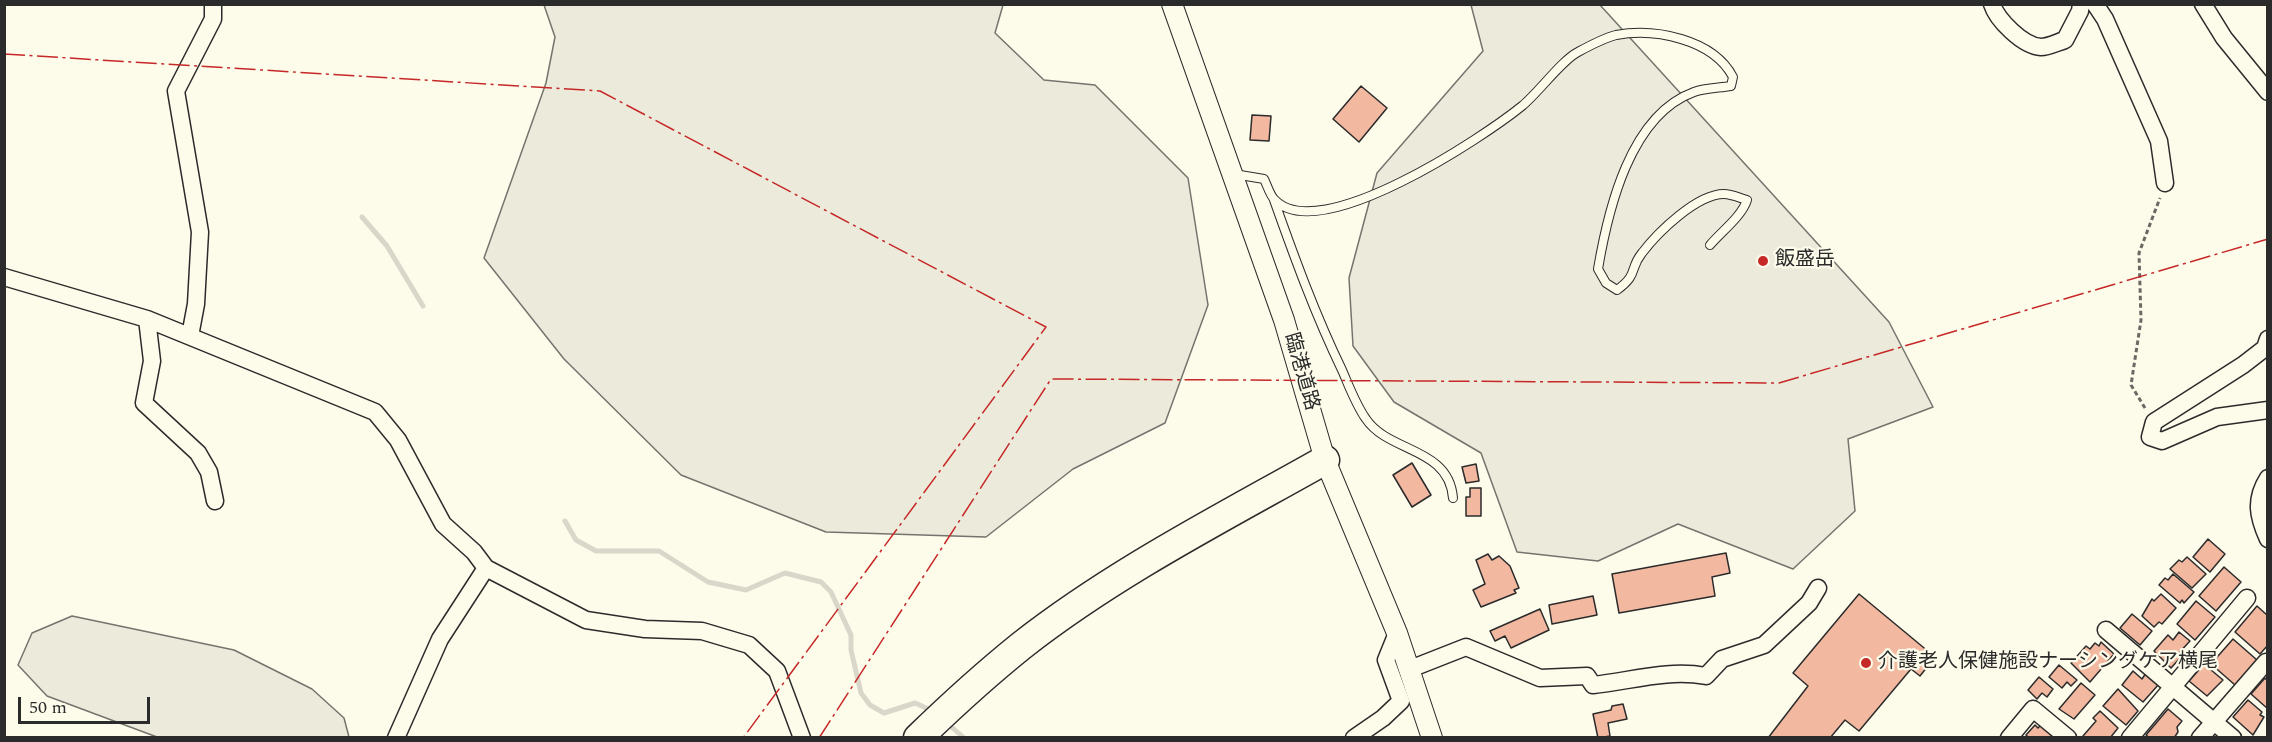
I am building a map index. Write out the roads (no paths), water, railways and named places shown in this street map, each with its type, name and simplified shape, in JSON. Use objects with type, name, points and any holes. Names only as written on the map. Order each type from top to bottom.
[{"type":"highway","points":[[918,738],[968,690],[1022,646],[1093,595],[1172,546],[1325,460]]},
{"type":"street","points":[[190,336],[196,304],[200,232],[176,91],[213,19],[213,4]]},
{"type":"street","name":"臨港道路","points":[[1172,4],[1284,320],[1325,460],[1397,633],[1432,738]]},
{"type":"street","points":[[1992,4],[1995,14],[2023,39],[2041,47],[2065,40],[2081,4]]},
{"type":"street","points":[[2095,4],[2105,19],[2158,141],[2165,183]]},
{"type":"street","points":[[2203,4],[2224,38],[2268,92]]},
{"type":"street","points":[[4,277],[147,319],[375,412],[398,440],[443,524],[474,552],[486,568],[586,621],[645,629],[702,631],[749,645],[777,671],[802,738]]},
{"type":"street","points":[[147,319],[152,361],[144,404],[198,453],[209,472],[215,501]]},
{"type":"street","points":[[2268,339],[2265,348],[2244,365],[2154,422],[2150,437],[2162,441],[2217,417],[2268,410]]},
{"type":"street","points":[[2268,478],[2260,490],[2258,504],[2259,518],[2268,539]]},
{"type":"street","points":[[396,738],[440,639],[486,568]]},
{"type":"street","points":[[1410,669],[1466,647],[1540,678],[1587,676],[1593,685],[1633,681],[1653,674],[1691,673],[1706,676],[1722,659],[1764,645],[1809,603],[1818,588]]},
{"type":"street","points":[[2130,738],[2175,687],[2247,598]]},
{"type":"street","points":[[2106,630],[2233,738]]},
{"type":"street","points":[[1354,738],[1383,718],[1401,701],[1386,660],[1397,633]]},
{"type":"street","points":[[2200,738],[2266,662]]},
{"type":"street","points":[[2009,738],[2033,709],[2068,738]]},
{"type":"lane","points":[[1274,200],[1295,210],[1316,210],[1351,203],[1419,175],[1474,142],[1522,106],[1575,53],[1615,35],[1646,34],[1680,39],[1705,48],[1728,67],[1733,77],[1731,87],[1694,92],[1659,112],[1643,134],[1620,182],[1598,269],[1606,283],[1617,290],[1631,280],[1640,254],[1669,224],[1700,201],[1724,194],[1747,200],[1743,212],[1730,222],[1710,245]]},
{"type":"lane","points":[[1234,174],[1264,179],[1274,200],[1313,310],[1366,421],[1384,435],[1421,453],[1444,472],[1452,483],[1453,498]]},
{"type":"waterway","points":[[362,217],[387,246],[423,306]]},
{"type":"waterway","points":[[565,521],[576,540],[596,551],[659,551],[708,582],[746,590],[785,573],[821,582],[831,592],[851,635],[851,650],[861,693],[870,705],[884,713],[915,703],[933,711]]},
{"type":"waterway","points":[[947,723],[964,738]]},
{"type":"place","name":"飯盛岳","points":[[1763,261]]},
{"type":"place","name":"介護老人保健施設ナーシングケア横尾","points":[[1866,663]]}]
